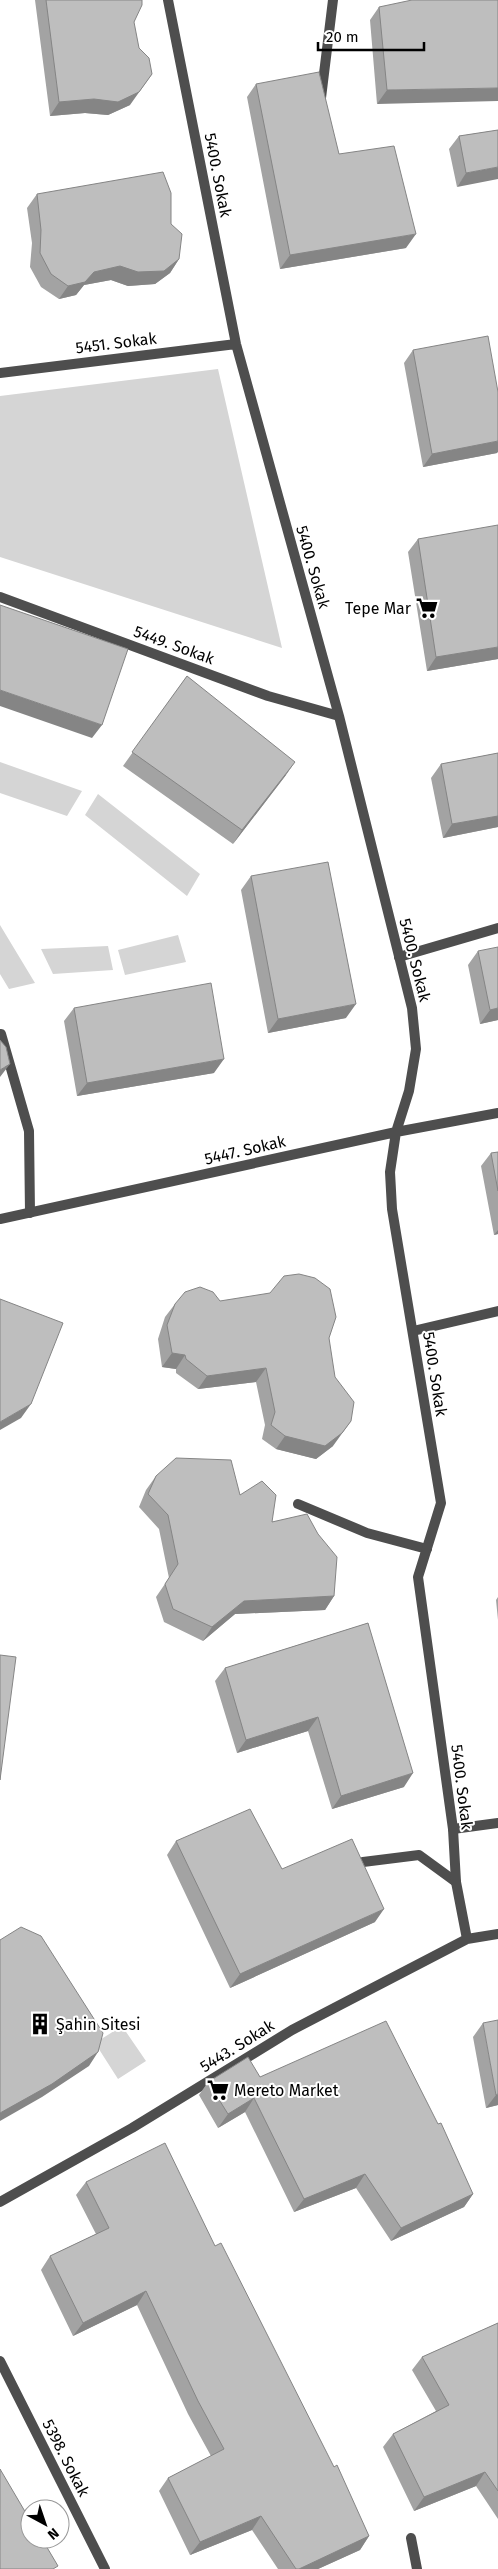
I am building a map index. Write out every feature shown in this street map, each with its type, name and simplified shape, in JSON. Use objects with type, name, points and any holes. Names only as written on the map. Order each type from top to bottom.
[{"type":"street","name":"5400. Sokak","points":[[168,0],[236,344],[340,716],[412,1008],[416,1049],[408,1091],[396,1132],[390,1172],[392,1209],[441,1502],[418,1577],[453,1829],[456,1882],[467,1939]]},
{"type":"street","points":[[320,103],[333,0]]},
{"type":"street","name":"5451. Sokak","points":[[0,373],[236,344]]},
{"type":"street","name":"5449. Sokak","points":[[0,597],[268,696],[340,716]]},
{"type":"street","points":[[398,957],[498,928]]},
{"type":"street","points":[[1,1034],[29,1131],[30,1213]]},
{"type":"street","name":"5447. Sokak","points":[[0,1218],[396,1132],[498,1113]]},
{"type":"street","points":[[413,1331],[498,1311]]},
{"type":"street","points":[[298,1504],[367,1533],[427,1550]]},
{"type":"street","points":[[453,1829],[498,1823]]},
{"type":"street","points":[[363,1862],[419,1855],[456,1882]]},
{"type":"street","name":"5443. Sokak","points":[[0,2202],[132,2128],[292,2030],[467,1939],[498,1934]]},
{"type":"street","name":"5398. Sokak","points":[[0,2361],[105,2569]]},
{"type":"street","points":[[411,2538],[417,2569]]},
{"type":"shaded area","points":[[218,369],[282,648],[0,557],[0,396]]},
{"type":"shaded area","points":[[0,762],[82,791],[67,816],[0,793]]},
{"type":"shaded area","points":[[98,794],[200,874],[187,896],[85,815]]},
{"type":"shaded area","points":[[0,925],[35,983],[9,989],[0,974]]},
{"type":"shaded area","points":[[178,935],[186,962],[125,975],[118,950]]},
{"type":"shaded area","points":[[108,946],[113,970],[53,974],[41,949]]},
{"type":"shaded area","points":[[122,2026],[146,2061],[118,2079],[95,2043]]},
{"type":"building","points":[[46,0],[142,0],[142,5],[134,22],[139,48],[149,58],[152,74],[139,92],[118,102],[94,99],[59,102]]},
{"type":"building","points":[[412,0],[498,0],[498,88],[387,90],[379,7]]},
{"type":"building","points":[[319,72],[339,154],[394,146],[416,234],[290,255],[256,84]]},
{"type":"building","points":[[498,130],[498,167],[466,173],[459,136]]},
{"type":"building","points":[[163,172],[171,193],[171,224],[182,234],[179,259],[164,271],[138,272],[120,266],[94,272],[85,282],[68,286],[51,274],[40,253],[41,230],[37,194]]},
{"type":"building","points":[[488,336],[498,392],[498,441],[432,454],[413,350]]},
{"type":"building","points":[[498,525],[498,647],[436,657],[418,539]]},
{"type":"building","points":[[0,605],[128,649],[102,725],[0,690]]},
{"type":"building","points":[[187,676],[295,762],[242,830],[132,752]]},
{"type":"building","points":[[498,753],[498,816],[452,824],[441,764]]},
{"type":"building","points":[[328,862],[356,1004],[278,1019],[251,876]]},
{"type":"building","points":[[498,947],[498,1008],[490,1010],[478,951]]},
{"type":"building","points":[[211,983],[224,1059],[87,1083],[74,1008]]},
{"type":"building","points":[[0,1040],[6,1047],[10,1064],[0,1070]]},
{"type":"building","points":[[498,1152],[498,1191],[491,1153]]},
{"type":"building","points":[[299,1274],[315,1278],[330,1289],[336,1317],[329,1338],[335,1377],[354,1402],[351,1421],[342,1433],[325,1446],[285,1436],[271,1425],[275,1412],[266,1368],[207,1376],[186,1359],[185,1355],[172,1353],[167,1325],[175,1304],[185,1292],[200,1287],[213,1292],[220,1301],[270,1293],[284,1276]]},
{"type":"building","points":[[0,1299],[63,1323],[31,1404],[0,1422]]},
{"type":"building","points":[[176,1458],[231,1460],[240,1495],[262,1481],[276,1495],[272,1522],[307,1514],[318,1534],[337,1557],[334,1596],[244,1601],[212,1627],[173,1609],[165,1584],[178,1564],[168,1515],[148,1494],[156,1476]]},
{"type":"building","points":[[368,1623],[413,1773],[341,1796],[318,1717],[246,1740],[225,1668]]},
{"type":"building","points":[[0,1655],[16,1657],[0,1780]]},
{"type":"building","points":[[250,1809],[282,1869],[352,1839],[384,1909],[240,1974],[176,1841]]},
{"type":"building","name":"Şahin Sitesi","points":[[21,1927],[41,1936],[103,2033],[98,2052],[52,2084],[0,2113],[0,1940]]},
{"type":"building","points":[[498,2020],[498,2094],[496,2095],[483,2023]]},
{"type":"building","points":[[386,2021],[438,2124],[441,2123],[473,2194],[401,2228],[365,2174],[304,2199],[254,2098],[228,2114],[208,2082],[248,2057],[260,2077]]},
{"type":"building","points":[[165,2143],[215,2246],[221,2243],[334,2467],[337,2465],[369,2536],[299,2569],[296,2569],[261,2516],[200,2542],[168,2478],[224,2449],[198,2401],[146,2291],[83,2323],[50,2256],[109,2228],[86,2182]]},
{"type":"building","points":[[498,2323],[498,2491],[485,2472],[424,2497],[393,2434],[449,2405],[422,2357]]},
{"type":"building","points":[[0,2469],[20,2503],[20,2549],[48,2549],[58,2566],[53,2569],[0,2569]]},
{"type":"place","name":"Tepe Mar","points":[[427,608]]},
{"type":"place","name":"Şahin Sitesi","points":[[40,2024]]},
{"type":"place","name":"Mereto Market","points":[[218,2090]]}]
